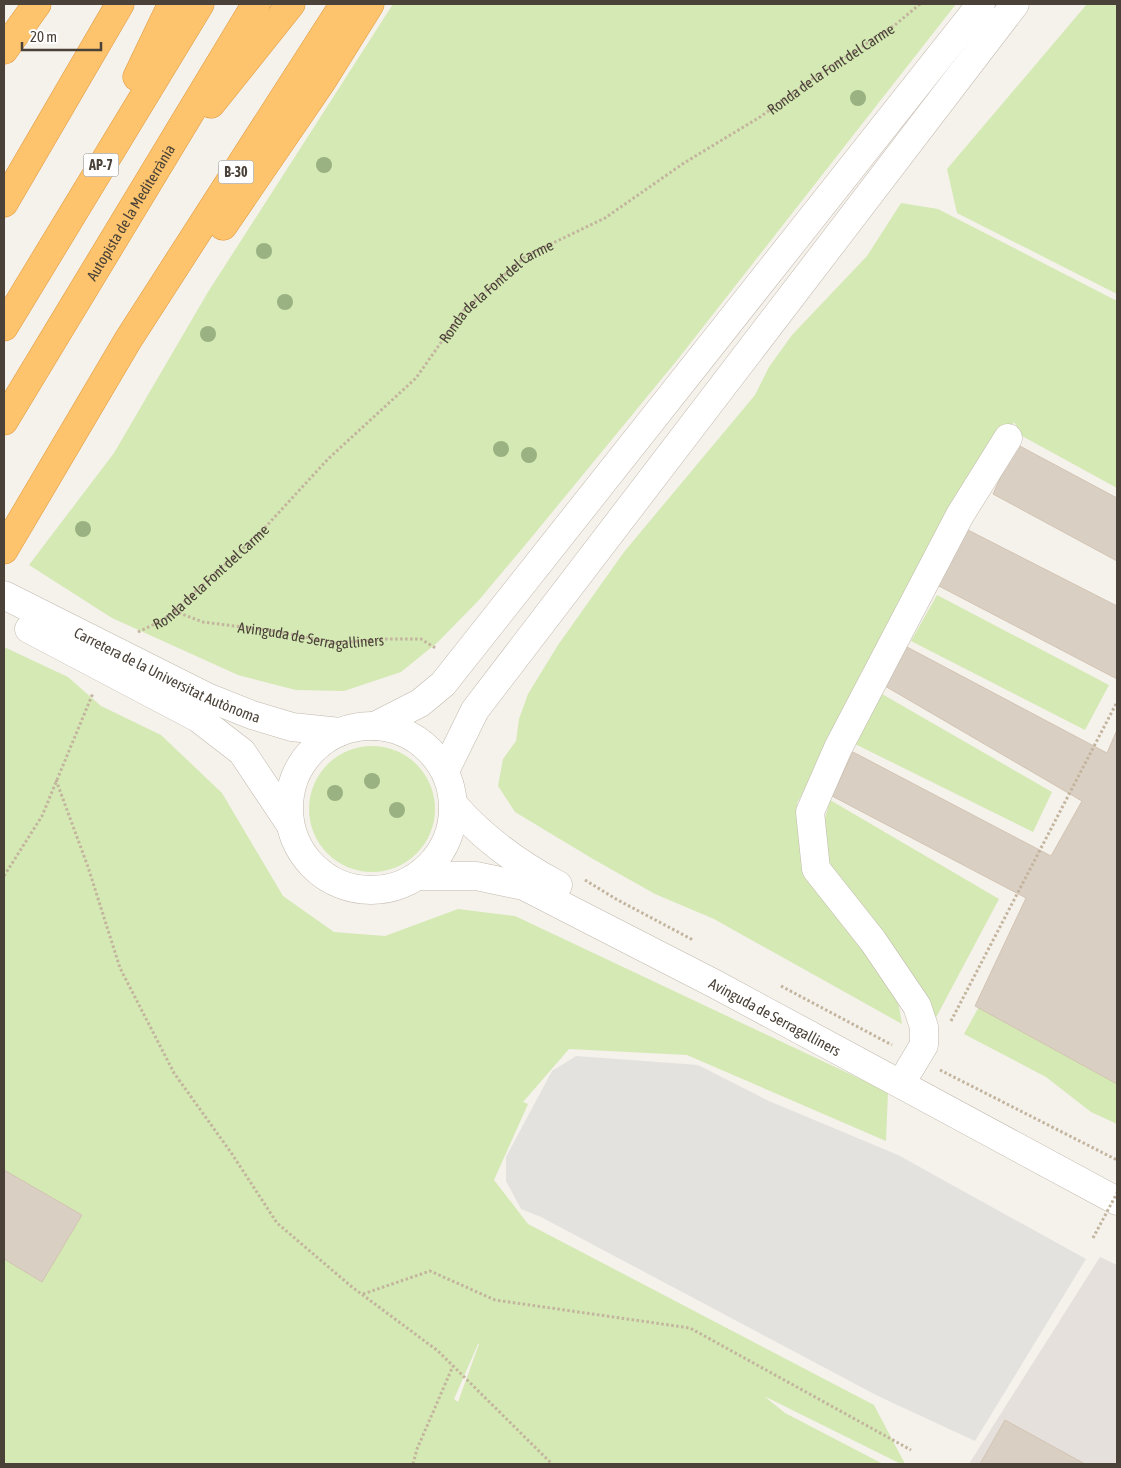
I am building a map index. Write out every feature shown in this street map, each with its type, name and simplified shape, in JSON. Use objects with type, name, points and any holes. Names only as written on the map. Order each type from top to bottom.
[{"type":"highway","points":[[4,50],[37,4]]},
{"type":"highway","points":[[4,203],[120,4]]},
{"type":"highway","points":[[70,215],[172,4]]},
{"type":"highway","name":"AP-7","points":[[4,327],[70,215],[200,4]]},
{"type":"highway","name":"Autopista de la Mediterrània","points":[[4,421],[140,193],[256,4]]},
{"type":"highway","points":[[140,193],[292,4]]},
{"type":"highway","name":"B-30","points":[[4,550],[128,340],[344,4]]},
{"type":"highway","points":[[128,340],[179,290],[322,81],[370,4]]},
{"type":"street","points":[[375,726],[420,703],[442,684],[981,4]]},
{"type":"street","points":[[445,771],[475,710],[1015,4]]},
{"type":"street","points":[[912,1064],[924,1045],[924,1027],[917,1006],[873,941],[816,869],[810,812],[838,748],[960,515],[1008,438]]},
{"type":"street","name":"Carretera de la Universitat Autònoma","points":[[4,595],[73,641],[198,718],[242,752],[290,824]]},
{"type":"street","name":"Carretera de la Universitat Autònoma","points":[[4,616],[73,641],[252,715],[292,727],[340,732]]},
{"type":"street","points":[[375,726],[401,731],[416,739],[436,757],[445,771],[452,788],[454,805],[451,830],[445,845],[431,865],[418,876],[386,890],[369,891],[344,886],[321,874],[309,862],[299,848],[290,824],[289,800],[299,769],[314,750],[340,732],[358,727],[375,726]]},
{"type":"street","name":"Avinguda de Serragalliners","points":[[454,805],[487,839],[533,872],[912,1064],[1117,1183]]},
{"type":"street","name":"Avinguda de Serragalliners","points":[[418,876],[476,876],[524,886],[715,984],[1117,1201]]},
{"type":"path","name":"Ronda de la Font del Carme","points":[[135,633],[165,620],[260,533],[328,459],[416,378],[464,310],[526,256],[605,218],[684,163],[760,118],[815,77],[895,25],[920,4]]},
{"type":"path","name":"Avinguda de Serragalliners","points":[[174,610],[203,622],[274,631],[336,643],[387,639],[421,639],[442,652]]},
{"type":"path","points":[[4,876],[42,816],[94,689]]},
{"type":"path","points":[[951,1030],[951,1022],[1117,702]]},
{"type":"path","points":[[56,780],[88,867],[120,968],[174,1073],[232,1154],[277,1223],[362,1294],[438,1351],[552,1464]]},
{"type":"path","points":[[584,879],[616,899],[694,940]]},
{"type":"path","points":[[773,982],[912,1064],[1117,1160]]},
{"type":"path","points":[[1093,1238],[1117,1193]]},
{"type":"path","points":[[362,1294],[430,1270],[495,1300],[690,1328],[912,1450]]},
{"type":"path","points":[[413,1464],[417,1449],[453,1366]]},
{"type":"shaded area","points":[[576,1056],[698,1065],[769,1101],[898,1155],[1086,1259],[975,1441],[878,1396],[541,1217],[521,1209],[506,1181],[506,1157],[552,1071]]},
{"type":"shaded area","points":[[1100,1257],[1117,1265],[1117,1464],[969,1464]]},
{"type":"green space","points":[[393,4],[956,4],[678,359],[479,600],[438,642],[401,672],[344,691],[296,690],[238,675],[112,618],[29,565],[114,453],[208,292]]},
{"type":"green space","points":[[1087,4],[1117,4],[1117,294],[957,213],[947,169]]},
{"type":"green space","points":[[901,203],[938,209],[1117,301],[1117,488],[1022,436],[1014,422],[797,803],[803,865],[898,1001],[902,1024],[714,919],[655,894],[593,859],[515,812],[498,786],[503,759],[516,741],[519,719],[528,694],[558,645],[624,552],[755,395],[769,367],[792,335],[867,256]]},
{"type":"green space","points":[[937,595],[1109,685],[1085,730],[911,641]]},
{"type":"green space","points":[[4,647],[68,677],[101,706],[161,735],[222,793],[283,896],[334,932],[385,936],[458,909],[515,916],[888,1092],[886,1141],[687,1055],[569,1049],[523,1102],[528,1104],[494,1180],[528,1224],[874,1405],[905,1464],[901,1464],[764,1396],[785,1413],[883,1464],[4,1464]],"holes":[[[479,1344],[458,1402],[454,1399]]]},
{"type":"green space","points":[[882,694],[1052,792],[1033,832],[855,744]]},
{"type":"green space","points":[[372,746],[396,750],[417,764],[431,785],[435,809],[431,833],[417,854],[396,868],[372,872],[348,868],[327,854],[313,833],[309,809],[313,785],[327,764],[348,750]]},
{"type":"green space","points":[[830,800],[999,899],[932,1025],[828,867],[820,837]]},
{"type":"green space","points":[[981,1003],[1117,1071],[1117,1124],[1091,1112],[1046,1077],[964,1034]]},
{"type":"building","points":[[1016,444],[1117,498],[1117,561],[993,494]]},
{"type":"building","points":[[966,529],[1117,606],[1117,679],[937,585]]},
{"type":"building","points":[[907,647],[1107,753],[1117,730],[1117,1084],[975,1006],[1026,898],[832,796],[853,752],[1051,856],[1082,801],[885,686]]},
{"type":"building","points":[[4,1170],[82,1215],[42,1282],[4,1259]]},
{"type":"building","points":[[1005,1420],[1085,1464],[980,1464]]}]
